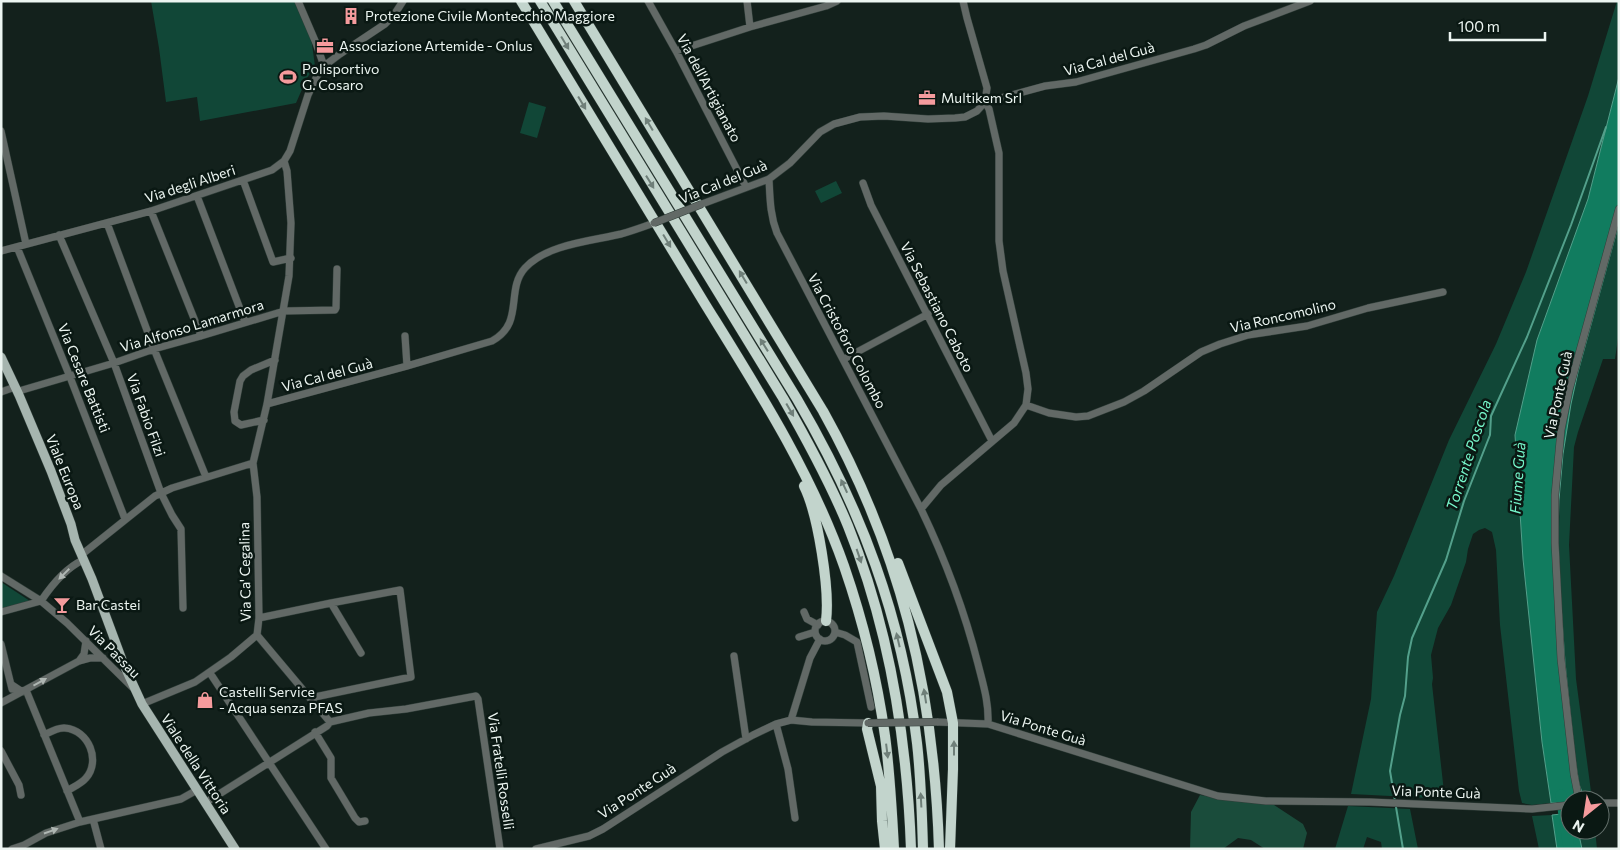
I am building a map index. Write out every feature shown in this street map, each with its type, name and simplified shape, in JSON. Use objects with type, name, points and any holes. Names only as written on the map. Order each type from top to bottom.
[{"type":"highway","points":[[521,1],[760,394],[787,441],[834,539],[858,608],[877,687],[889,768],[894,849]]},
{"type":"highway","points":[[540,1],[783,398],[819,463],[841,509],[867,579],[883,633],[894,680],[908,776],[912,849]]},
{"type":"highway","points":[[553,1],[797,399],[830,457],[854,508],[871,550],[885,594],[905,669],[917,744],[923,849]]},
{"type":"highway","points":[[574,1],[798,368],[860,474],[879,514],[930,645],[946,692],[953,723],[950,849]]},
{"type":"highway","points":[[760,394],[806,490],[820,544],[826,596],[820,626]]},
{"type":"highway","points":[[842,445],[884,541],[913,635],[922,675],[931,734],[935,769],[939,849]]},
{"type":"highway","points":[[868,723],[867,729],[881,786],[885,849]]},
{"type":"main road","name":"Viale Europa","points":[[1,357],[17,389],[136,692]]},
{"type":"main road","name":"Viale della Vittoria","points":[[136,692],[235,849]]},
{"type":"street","points":[[298,1],[324,66]]},
{"type":"street","points":[[267,404],[284,311],[291,258],[288,180],[284,161],[290,151],[308,95],[324,66],[385,24],[404,1]]},
{"type":"street","name":"Via dell'Artigianato","points":[[648,1],[746,187]]},
{"type":"street","points":[[747,1],[750,28]]},
{"type":"street","points":[[676,51],[826,6],[837,1]]},
{"type":"street","points":[[921,509],[941,485],[1014,423],[1026,405],[1028,389],[1026,372],[1003,271],[999,241],[999,153],[986,101],[987,88],[985,79],[963,1]]},
{"type":"street","name":"Via Cal del Guà","points":[[253,463],[267,404],[480,345],[498,337],[510,323],[518,279],[526,267],[550,251],[572,244],[623,234],[769,179],[790,163],[820,132],[834,124],[860,117],[884,116],[928,119],[965,117],[977,111],[986,101],[1045,86],[1076,82],[1194,49],[1244,26],[1310,1]]},
{"type":"street","points":[[1,131],[26,244]]},
{"type":"street","name":"Via degli Alberi","points":[[1,251],[151,211],[272,170],[284,161]]},
{"type":"street","name":"Via Cristoforo Colombo","points":[[769,179],[770,208],[777,233],[921,509],[943,557],[970,630],[989,707],[988,724]]},
{"type":"street","points":[[243,180],[273,262],[291,258]]},
{"type":"street","name":"Via Sebastiano Caboto","points":[[864,183],[870,205],[992,441]]},
{"type":"street","points":[[198,196],[245,322]]},
{"type":"street","name":"Via Ponte Guà","points":[[1577,790],[1561,659],[1555,543],[1555,494],[1561,430],[1569,390],[1619,209]]},
{"type":"street","points":[[151,211],[201,336]]},
{"type":"street","points":[[106,223],[206,477]]},
{"type":"street","name":"Via Fabio Filzi","points":[[59,235],[114,363],[161,493],[181,529],[183,608]]},
{"type":"street","name":"Via Cesare Battisti","points":[[17,247],[125,519]]},
{"type":"street","name":"Via Alfonso Lamarmora","points":[[1,392],[70,377],[154,349],[284,311],[335,310],[337,269]]},
{"type":"street","name":"Via Roncomolino","points":[[1026,405],[1049,413],[1076,417],[1088,416],[1138,395],[1201,352],[1220,344],[1248,335],[1307,326],[1368,308],[1443,292]]},
{"type":"street","points":[[844,359],[928,314]]},
{"type":"street","points":[[405,336],[406,366]]},
{"type":"street","points":[[264,420],[240,425],[235,421],[234,412],[240,381],[243,376],[251,370],[275,360]]},
{"type":"street","points":[[1,612],[41,601],[47,592],[88,550],[141,506],[161,493],[253,463]]},
{"type":"street","name":"Via Ca' Cegalina","points":[[142,704],[179,690],[210,673],[257,635],[259,618],[257,498],[253,463]]},
{"type":"street","name":"Via Passau","points":[[1,576],[41,601],[103,658],[136,692]]},
{"type":"street","points":[[259,618],[400,590],[411,677],[310,698]]},
{"type":"street","points":[[331,603],[361,653]]},
{"type":"street","points":[[804,612],[807,619],[820,626]]},
{"type":"street","points":[[799,637],[820,626],[832,624],[835,632]]},
{"type":"street","points":[[791,720],[810,658],[820,639],[820,626]]},
{"type":"street","points":[[820,639],[829,640],[835,632]]},
{"type":"street","points":[[835,632],[845,635],[856,642],[871,707]]},
{"type":"street","points":[[205,803],[327,726],[330,722],[257,635]]},
{"type":"street","points":[[79,661],[84,654],[86,642]]},
{"type":"street","points":[[1,644],[12,685],[12,695],[9,699]]},
{"type":"street","points":[[734,656],[746,739]]},
{"type":"street","points":[[1,703],[79,661],[90,658],[103,658]]},
{"type":"street","points":[[210,673],[326,849]]},
{"type":"street","points":[[12,685],[21,691],[26,690]]},
{"type":"street","points":[[26,690],[80,822]]},
{"type":"street","name":"Via Fratelli Rosselli","points":[[330,722],[477,697],[500,849]]},
{"type":"street","name":"Via Ponte Guà","points":[[536,849],[589,836],[603,829],[722,752],[776,724],[791,720],[812,722],[988,724],[1218,796],[1266,801],[1388,802],[1539,809],[1560,806]]},
{"type":"street","points":[[776,724],[788,769],[795,818]]},
{"type":"street","points":[[44,735],[64,727],[82,735],[89,744],[93,766],[90,773],[85,780],[66,791]]},
{"type":"street","points":[[315,732],[331,758],[331,778],[355,818],[359,822],[365,821]]},
{"type":"street","points":[[1,751],[19,785],[21,795]]},
{"type":"street","points":[[1,766],[9,766]]},
{"type":"street","points":[[12,849],[24,847],[46,832],[80,822],[181,799],[197,790]]},
{"type":"street","points":[[93,819],[101,849]]},
{"type":"shaded area","points":[[151,1],[296,1],[311,37],[315,66],[307,78],[296,103],[200,121],[197,97],[166,102]]},
{"type":"shaded area","points":[[1617,1],[1619,1],[1619,77],[1588,199],[1515,435],[1523,559],[1542,742],[1551,803],[1532,805],[1522,803],[1519,791],[1500,625],[1496,550],[1492,532],[1485,528],[1473,534],[1466,562],[1451,605],[1438,628],[1431,655],[1432,684],[1444,792],[1448,794],[1449,799],[1351,794],[1371,699],[1377,612],[1394,576],[1449,440],[1496,344],[1526,272],[1588,96]]},
{"type":"shaded area","points":[[529,102],[546,107],[537,138],[520,133]]},
{"type":"shaded area","points":[[836,181],[842,193],[821,203],[815,191]]},
{"type":"shaded area","points":[[1619,223],[1619,331],[1615,359],[1603,359],[1574,447],[1569,545],[1576,679],[1591,790],[1581,790],[1574,756],[1563,638],[1559,535],[1562,466],[1568,418],[1590,325]]},
{"type":"shaded area","points":[[1,582],[30,601],[1,609]]},
{"type":"shaded area","points":[[1200,795],[1271,803],[1303,824],[1307,833],[1303,849],[1265,849],[1251,840],[1238,838],[1223,849],[1190,849],[1191,812]]},
{"type":"shaded area","points":[[1348,806],[1410,809],[1418,849],[1382,849],[1381,842],[1367,837],[1363,849],[1335,849]]},
{"type":"shaded area","points":[[1552,815],[1557,849],[1539,849],[1532,816]]},
{"type":"shaded area","points":[[1580,840],[1596,840],[1597,849],[1582,849]]},
{"type":"water","points":[[1619,77],[1619,223],[1571,404],[1563,454],[1559,500],[1560,591],[1565,662],[1575,758],[1581,790],[1560,790],[1560,803],[1551,803],[1542,742],[1523,559],[1515,435],[1537,340],[1588,199]]},
{"type":"water","points":[[1560,814],[1560,840],[1580,840],[1582,849],[1557,849],[1552,815]]},
{"type":"waterway","name":"Torrente Poscola","points":[[1403,849],[1390,771],[1405,696],[1408,657],[1412,638],[1446,560],[1464,501],[1490,435],[1491,416],[1527,337],[1571,225],[1606,127]]},
{"type":"waterway","name":"Fiume Guà","points":[[1568,840],[1569,849]]},
{"type":"place","name":"Protezione Civile Montecchio Maggiore","points":[[351,16]]},
{"type":"place","name":"Associazione Artemide - Onlus","points":[[325,46]]},
{"type":"place","name":"Polisportivo G. Cosaro","points":[[288,77]]},
{"type":"place","name":"Multikem Srl","points":[[927,98]]},
{"type":"place","name":"Bar Castei","points":[[62,605]]},
{"type":"place","name":"Castelli Service - Acqua senza PFAS","points":[[205,700]]}]
